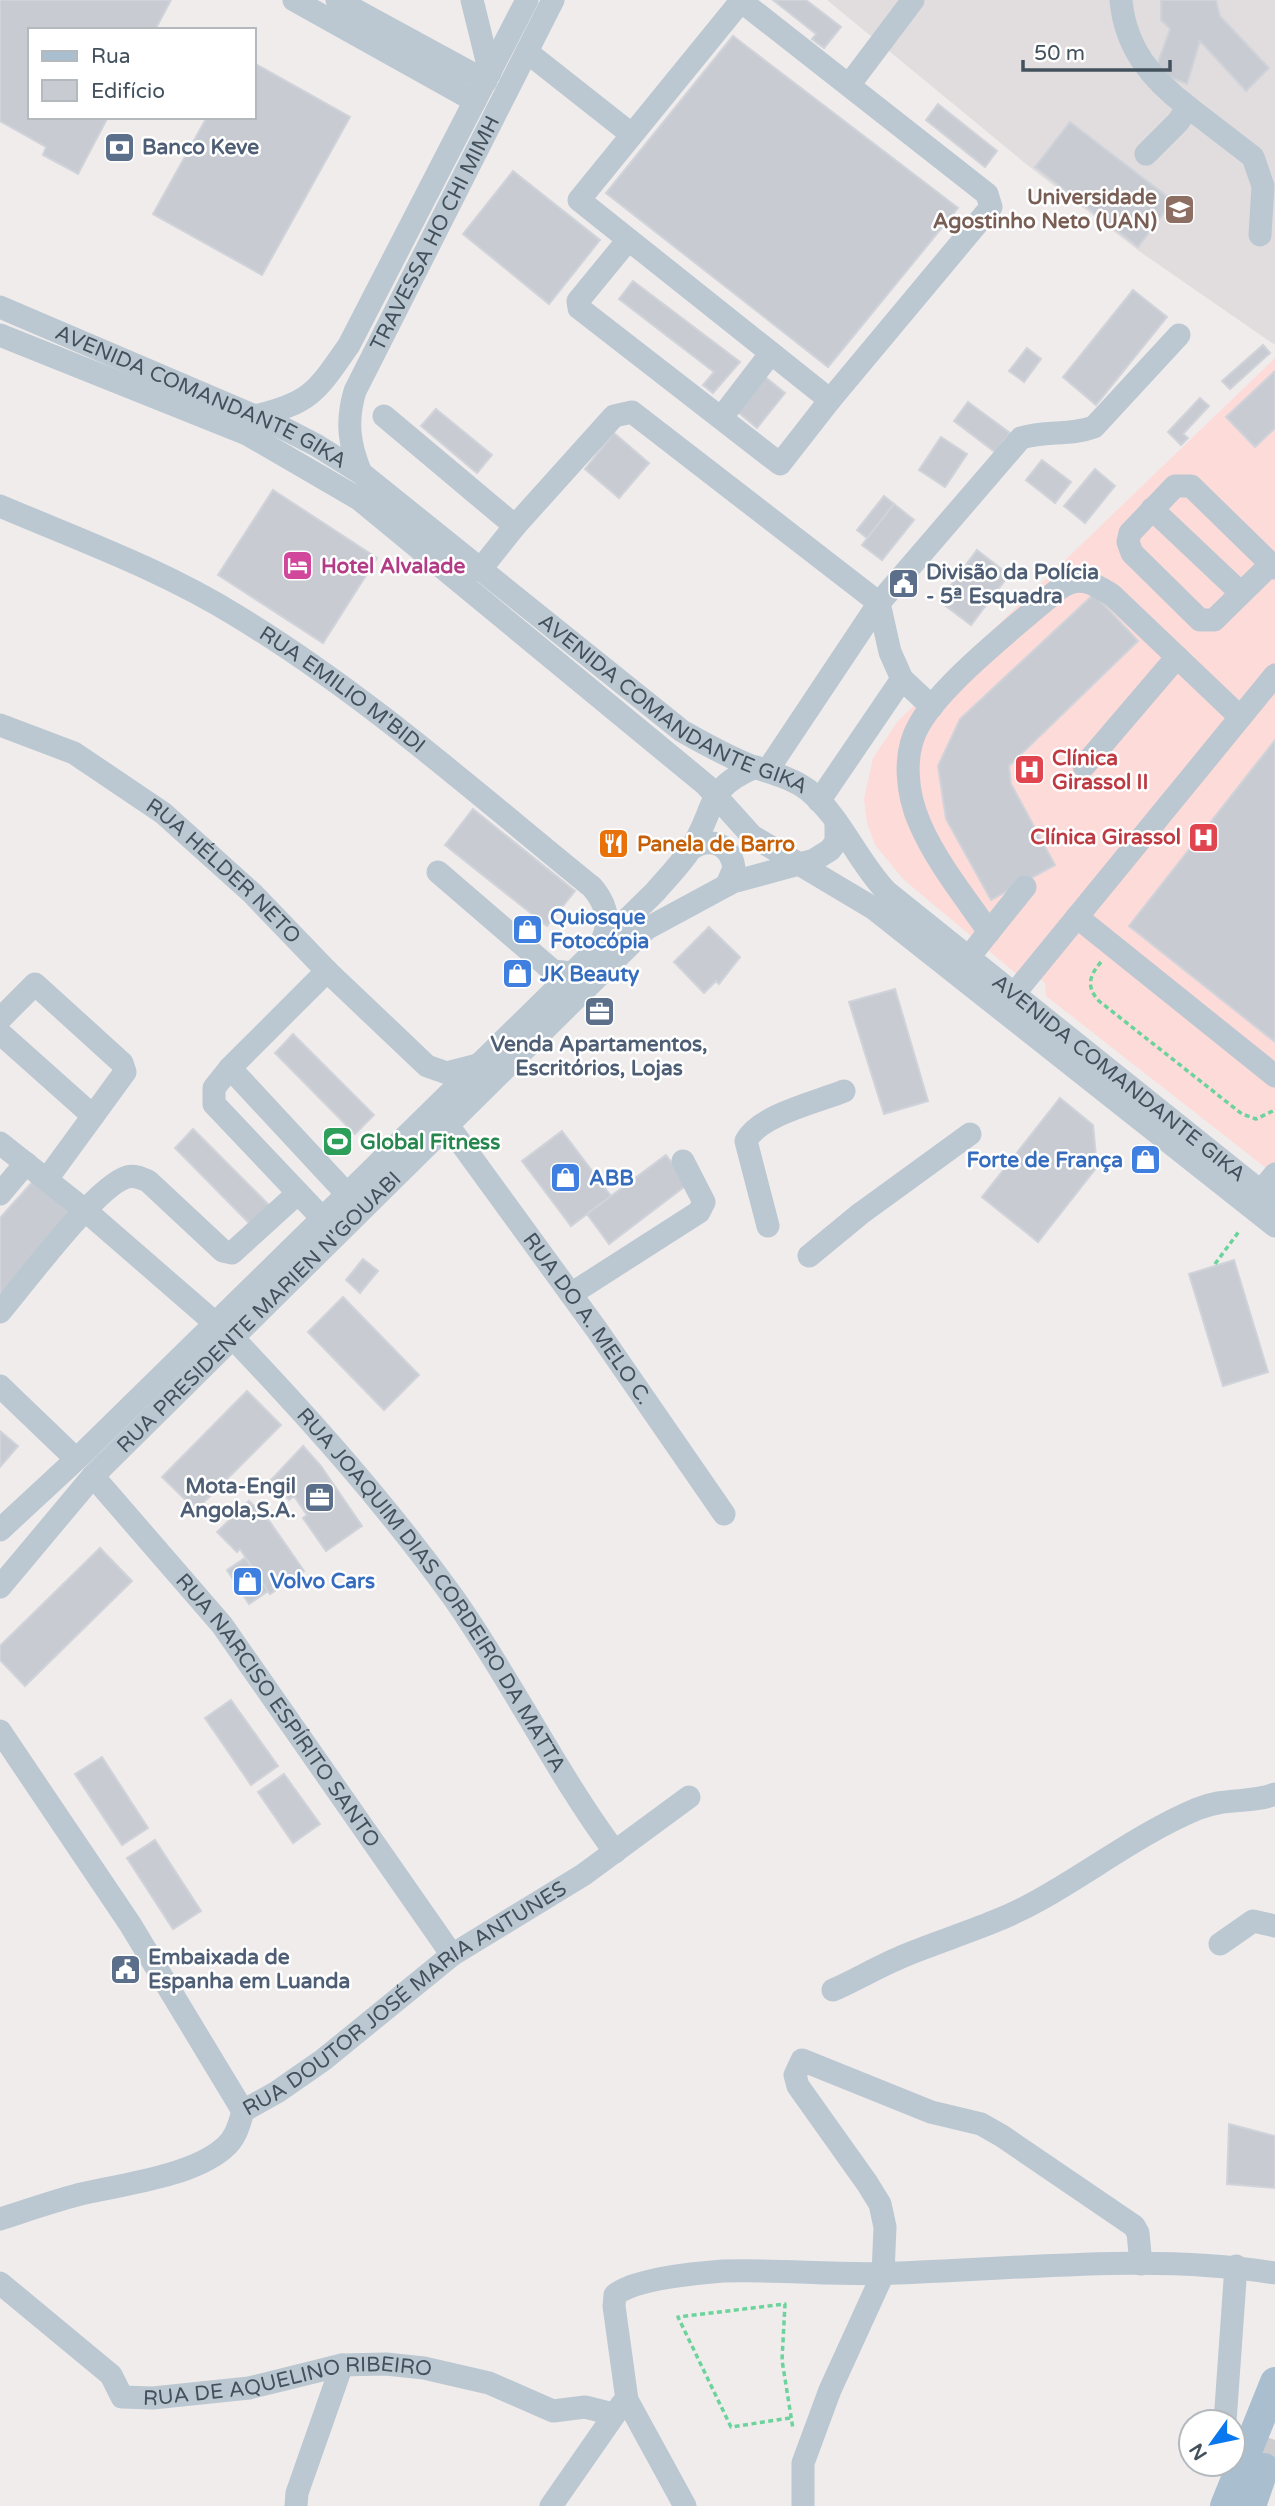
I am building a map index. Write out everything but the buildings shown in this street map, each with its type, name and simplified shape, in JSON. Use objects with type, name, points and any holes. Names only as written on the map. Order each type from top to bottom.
[{"type":"main road","points":[[1251,2506],[1258,2452],[1275,2382]]},
{"type":"main road","points":[[1225,2506],[1258,2452]]},
{"type":"main road","points":[[1258,2452],[1264,2506]]},
{"type":"street","points":[[294,0],[484,85]]},
{"type":"street","points":[[337,0],[484,85]]},
{"type":"street","points":[[472,0],[484,85]]},
{"type":"street","name":"TRAVESSA HO CHI MIMH","points":[[255,416],[288,408],[304,400],[319,388],[349,345],[527,0]]},
{"type":"street","name":"TRAVESSA HO CHI MIMH","points":[[361,473],[348,428],[349,411],[355,391],[553,0]]},
{"type":"street","points":[[628,240],[577,305],[780,464],[991,207],[988,194],[740,0],[579,200],[830,400]]},
{"type":"street","points":[[849,85],[913,0]]},
{"type":"street","points":[[1121,0],[1124,25],[1139,58],[1161,87],[1253,157],[1263,186],[1260,235]]},
{"type":"street","points":[[527,52],[631,134]]},
{"type":"street","points":[[1146,154],[1178,122],[1188,107]]},
{"type":"street","name":"AVENIDA COMANDANTE GIKA","points":[[0,307],[255,416],[316,445],[361,473],[682,731],[716,750],[792,780],[819,801],[836,821],[863,866],[887,892],[1014,994],[1270,1189]]},
{"type":"street","name":"AVENIDA COMANDANTE GIKA","points":[[0,335],[247,434],[359,499],[706,785],[752,836],[778,854],[803,864],[873,908],[1275,1226]]},
{"type":"street","points":[[715,796],[727,782],[762,769],[878,603],[1021,438],[1038,432],[1077,433],[1094,427],[1179,335]]},
{"type":"street","points":[[721,418],[771,353]]},
{"type":"street","points":[[480,570],[515,526],[614,416],[632,412],[878,603],[890,652],[902,679],[932,707]]},
{"type":"street","points":[[384,416],[515,526]]},
{"type":"street","points":[[1175,486],[1191,486],[1273,566],[1214,620],[1200,620],[1132,553],[1128,542],[1129,533],[1175,486]]},
{"type":"street","name":"RUA EMILIO M'BIDI","points":[[0,506],[175,581],[330,675],[592,887],[600,896],[608,916],[604,937],[596,950]]},
{"type":"street","points":[[1152,509],[1241,593]]},
{"type":"street","points":[[989,932],[936,856],[913,803],[908,765],[911,747],[918,726],[932,707],[1047,599],[1068,582],[1078,580],[1088,582],[1112,595],[1240,717]]},
{"type":"street","points":[[1084,766],[1177,657]]},
{"type":"street","points":[[1014,994],[1275,675]]},
{"type":"street","points":[[819,801],[902,679]]},
{"type":"street","name":"RUA HÉLDER NETO","points":[[0,724],[74,754],[163,813],[252,893],[327,971],[417,1058],[433,1087],[429,1107],[418,1125]]},
{"type":"street","name":"RUA PRESIDENTE MARIEN N'GOUABI","points":[[0,1587],[93,1476],[322,1219],[479,1065],[560,978],[596,950],[655,892],[691,849],[715,796]]},
{"type":"street","name":"RUA PRESIDENTE MARIEN N'GOUABI","points":[[0,1530],[224,1330],[447,1124],[646,929],[727,884],[803,864],[830,850],[836,842],[836,821]]},
{"type":"street","points":[[691,849],[706,842],[715,842],[729,851],[734,867],[727,884]]},
{"type":"street","points":[[438,872],[560,978]]},
{"type":"street","points":[[592,887],[622,902],[655,892]]},
{"type":"street","points":[[968,958],[1025,887]]},
{"type":"street","points":[[1077,917],[1275,1076]]},
{"type":"street","points":[[322,1219],[214,1104],[214,1088],[230,1068],[327,971]]},
{"type":"street","points":[[0,1019],[35,984],[122,1063],[124,1072],[47,1179]]},
{"type":"street","points":[[0,1033],[93,1116]]},
{"type":"street","name":"RUA HÉLDER NETO","points":[[417,1058],[447,1073],[479,1065]]},
{"type":"street","points":[[230,1068],[347,1194]]},
{"type":"street","points":[[768,1226],[746,1141],[751,1131],[765,1122],[844,1091]]},
{"type":"street","name":"RUA DO A. MELO C.","points":[[447,1124],[571,1294],[723,1514]]},
{"type":"street","points":[[809,1256],[860,1214],[970,1134]]},
{"type":"street","name":"RUA JOAQUIM DIAS CORDEIRO DA MATTA","points":[[0,1143],[86,1211],[224,1330],[360,1477],[454,1598],[576,1799],[615,1853]]},
{"type":"street","points":[[571,1294],[699,1212],[704,1202],[683,1161]]},
{"type":"street","points":[[0,1194],[26,1163]]},
{"type":"street","points":[[0,1312],[86,1211],[126,1177],[137,1176],[148,1181],[223,1251],[232,1253],[298,1193]]},
{"type":"street","points":[[0,1386],[76,1460]]},
{"type":"street","name":"RUA NARCISO ESPÍRITO SANTO","points":[[93,1476],[222,1625],[452,1955]]},
{"type":"street","points":[[4,1744],[130,1924],[243,2111]]},
{"type":"street","points":[[833,1990],[903,1956],[1011,1915],[1040,1900],[1143,1834],[1196,1810],[1230,1799],[1260,1799],[1275,1794]]},
{"type":"street","name":"RUA DOUTOR JOSÉ MARIA ANTUNES","points":[[0,2219],[77,2195],[140,2183],[204,2161],[224,2148],[238,2131],[243,2111],[277,2092],[323,2060],[452,1955],[615,1853],[690,1797]]},
{"type":"street","points":[[1220,1944],[1253,1922],[1275,1926]]},
{"type":"street","points":[[803,2506],[803,2463],[830,2390],[883,2274],[885,2227],[880,2204],[798,2087],[795,2075],[803,2059],[930,2112],[981,2124],[1002,2136],[1133,2226],[1138,2233],[1141,2264]]},
{"type":"street","points":[[685,2506],[620,2407],[614,2306],[615,2295],[622,2289],[721,2271],[883,2274],[1141,2264],[1236,2266],[1275,2273]]},
{"type":"street","points":[[1226,2408],[1236,2266]]},
{"type":"street","name":"RUA DE AQUELINO RIBEIRO","points":[[0,2283],[111,2375],[122,2397],[153,2398],[249,2388],[342,2365],[386,2364],[424,2368],[489,2383],[553,2411],[620,2407]]},
{"type":"street","points":[[296,2506],[297,2493],[342,2365]]},
{"type":"street","points":[[551,2506],[620,2407]]},
{"type":"path","points":[[1114,947],[1092,972],[1090,988],[1098,1001],[1242,1114],[1256,1119],[1275,1111]]},
{"type":"path","points":[[1215,1264],[1240,1230]]},
{"type":"path","points":[[785,2304],[782,2360],[790,2418],[731,2427],[678,2317],[785,2304]]},
{"type":"shaded area","name":"Universidade Agostinho Neto (UAN)","points":[[827,0],[1275,0],[1275,345],[1139,251],[1031,168]]},
{"type":"shaded area","points":[[1275,358],[1275,1175],[1046,996],[1045,983],[1027,968],[1019,976],[904,880],[875,845],[867,823],[864,799],[873,758],[897,722]]},
{"type":"tunnel","points":[[1264,2468],[1275,2436]]},
{"type":"place","name":"Banco Keve","points":[[119,147]]},
{"type":"place","name":"Universidade Agostinho Neto (UAN)","points":[[1180,209]]},
{"type":"place","name":"Hotel Alvalade","points":[[298,566]]},
{"type":"place","name":"Divisão da Polícia - 5ª Esquadra","points":[[903,584]]},
{"type":"place","name":"Clínica Girassol II","points":[[1029,770]]},
{"type":"place","name":"Clínica Girassol","points":[[1204,837]]},
{"type":"place","name":"Panela de Barro","points":[[614,844]]},
{"type":"place","name":"Quiosque Fotocópia","points":[[527,929]]},
{"type":"place","name":"JK Beauty","points":[[517,974]]},
{"type":"place","name":"Venda Apartamentos, Escritórios, Lojas","points":[[599,1012]]},
{"type":"place","name":"Global Fitness","points":[[337,1142]]},
{"type":"place","name":"Forte de França","points":[[1146,1160]]},
{"type":"place","name":"ABB","points":[[566,1178]]},
{"type":"place","name":"Mota-Engil Angola,S.A.","points":[[319,1498]]},
{"type":"place","name":"Volvo Cars","points":[[247,1581]]},
{"type":"place","name":"Embaixada de Espanha em Luanda","points":[[125,1969]]}]
